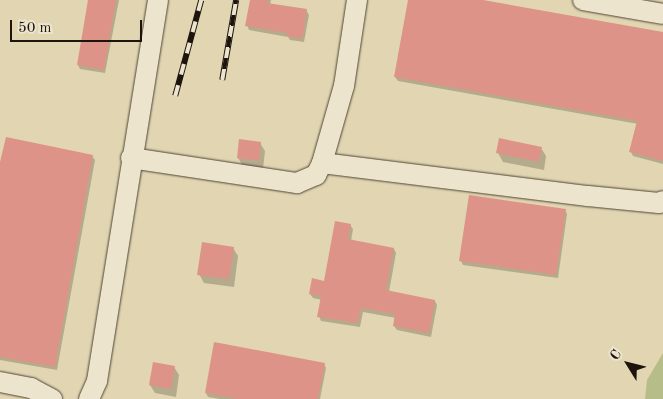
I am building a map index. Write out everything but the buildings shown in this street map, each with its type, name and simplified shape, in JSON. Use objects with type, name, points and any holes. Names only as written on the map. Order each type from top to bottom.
[{"type":"lane","points":[[89,399],[97,381],[131,158],[158,0]]},
{"type":"lane","points":[[131,158],[297,183],[316,175],[322,162],[344,86],[357,0]]},
{"type":"lane","points":[[583,0],[663,14]]},
{"type":"lane","points":[[322,162],[588,196],[658,203],[663,201]]},
{"type":"lane","points":[[0,382],[31,388],[52,399]]},
{"type":"green space","points":[[663,353],[663,399],[645,399],[647,380]]},
{"type":"railway","points":[[175,96],[201,0]]},
{"type":"railway","points":[[222,80],[236,0]]}]
